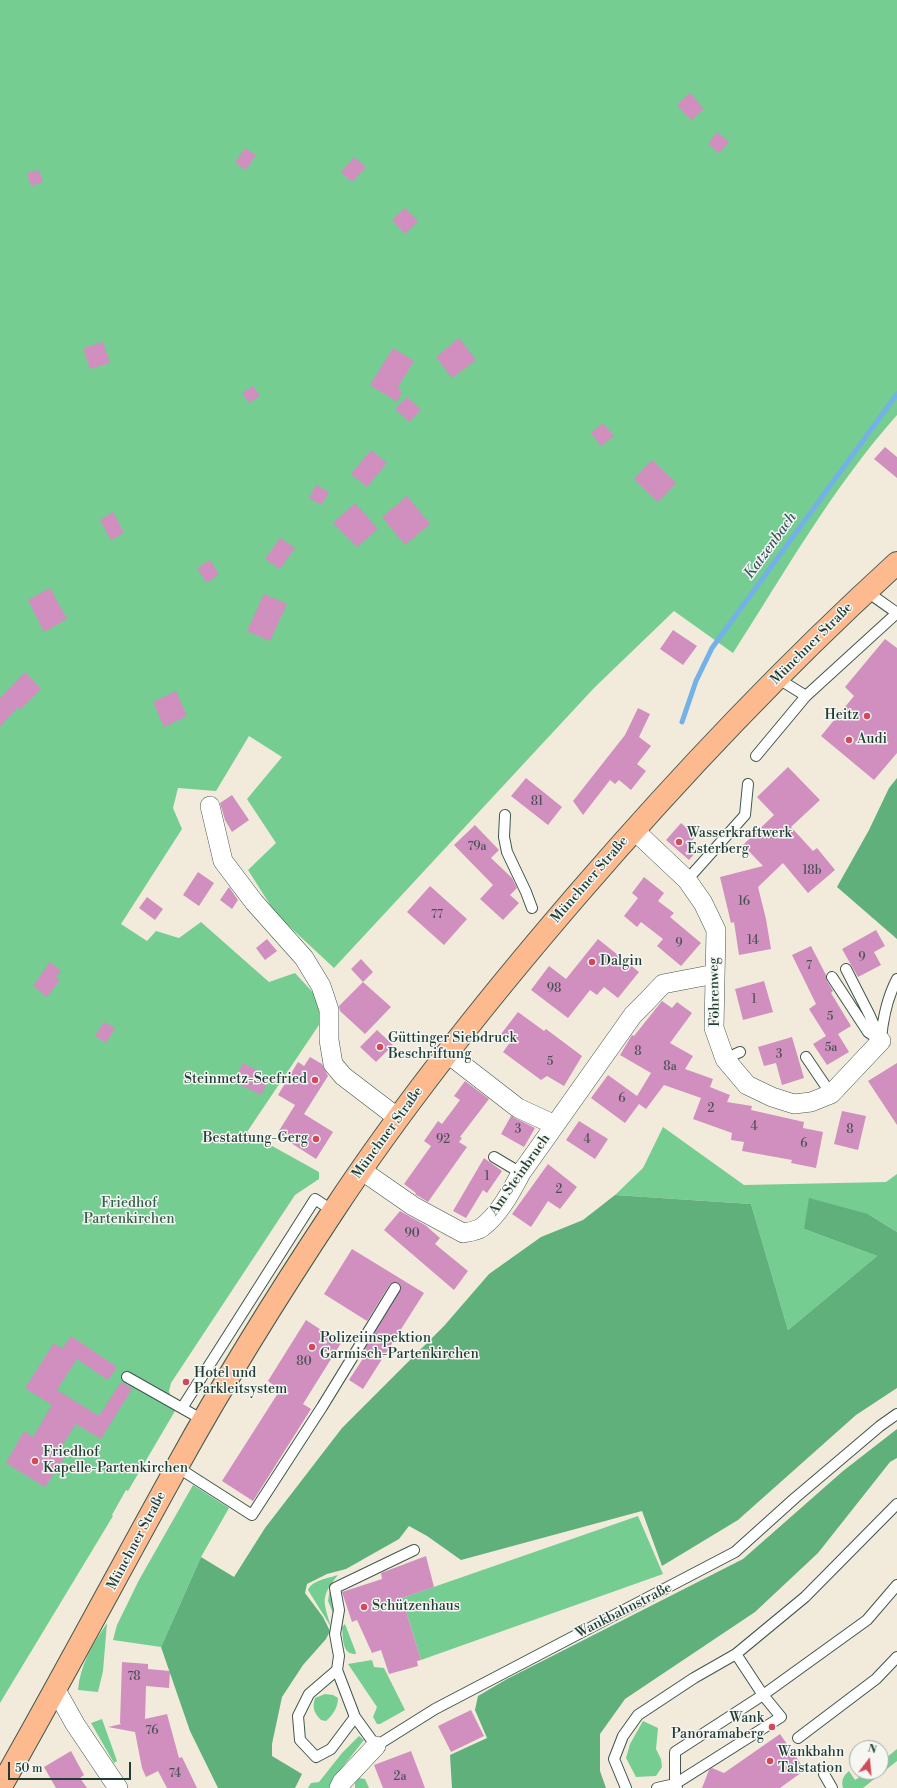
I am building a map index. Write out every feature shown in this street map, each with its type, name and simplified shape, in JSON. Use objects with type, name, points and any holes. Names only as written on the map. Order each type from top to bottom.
[{"type":"main road","name":"Münchner Straße","points":[[0,1788],[56,1690],[203,1420],[334,1211],[398,1118],[513,969],[634,830],[777,678],[866,591],[897,563]]},
{"type":"street","points":[[210,806],[223,861],[254,902],[304,958],[321,986],[330,1010],[329,1040],[333,1064],[343,1076],[398,1118]]},
{"type":"street","name":"Föhrenweg","points":[[634,830],[687,880],[703,903],[716,930],[714,1028],[732,1056],[747,1085],[772,1097],[794,1104],[811,1102],[830,1094],[881,1041]]},
{"type":"street","name":"Am Steinbruch","points":[[361,1170],[413,1206],[463,1233],[480,1229],[492,1218],[506,1200],[521,1173],[633,1015],[663,984],[715,974]]},
{"type":"street","name":"Am Steinbruch","points":[[447,1053],[518,1108],[555,1126]]},
{"type":"street","points":[[56,1690],[75,1724],[118,1788]]},
{"type":"street","name":"Wankbahnstraße","points":[[339,1788],[342,1782],[376,1746]]},
{"type":"lane","points":[[756,756],[806,696],[897,613],[866,591]]},
{"type":"lane","points":[[777,678],[806,696]]},
{"type":"lane","points":[[687,880],[745,816],[748,784]]},
{"type":"lane","points":[[505,815],[504,837],[507,852],[532,908]]},
{"type":"lane","points":[[846,969],[881,1041]]},
{"type":"lane","points":[[832,977],[868,1032],[881,1041]]},
{"type":"lane","points":[[881,1041],[883,1016],[897,978]]},
{"type":"lane","points":[[806,1057],[830,1094]]},
{"type":"lane","points":[[494,1157],[521,1173]]},
{"type":"lane","points":[[182,1408],[315,1199],[334,1211]]},
{"type":"lane","points":[[177,1466],[252,1515],[322,1407],[395,1288]]},
{"type":"lane","points":[[127,1377],[203,1420]]},
{"type":"lane","name":"Wankbahnstraße","points":[[376,1746],[435,1709],[735,1552],[795,1498],[880,1426],[897,1414]]},
{"type":"lane","points":[[626,1788],[614,1759],[623,1736],[638,1715],[694,1678],[736,1654],[805,1597],[897,1504]]},
{"type":"lane","points":[[376,1746],[355,1717],[337,1670],[339,1656],[336,1634],[339,1610],[335,1588],[414,1550]]},
{"type":"lane","points":[[676,1786],[675,1752],[763,1695],[867,1620],[897,1585]]},
{"type":"lane","points":[[657,1788],[676,1786],[781,1717],[763,1695],[736,1654]]},
{"type":"lane","points":[[798,1738],[876,1679],[897,1657]]},
{"type":"lane","points":[[337,1670],[309,1694],[298,1716],[300,1740],[316,1757],[331,1749],[355,1717]]},
{"type":"lane","points":[[824,1774],[832,1788]]},
{"type":"green space","name":"Friedhof Partenkirchen","points":[[0,0],[897,0],[897,415],[852,471],[810,531],[733,653],[674,611],[594,688],[334,968],[276,914],[248,870],[276,843],[247,799],[282,757],[249,736],[216,791],[178,788],[173,808],[182,829],[121,924],[147,941],[156,931],[179,938],[201,922],[269,982],[295,973],[329,1010],[247,1132],[319,1172],[319,1179],[295,1195],[171,1383],[169,1391],[175,1411],[128,1491],[126,1490],[112,1515],[113,1516],[0,1703]]},
{"type":"green space","points":[[897,778],[897,939],[837,887],[869,830],[889,788]]},
{"type":"green space","points":[[663,1127],[744,1185],[886,1182],[897,1174],[897,1232],[868,1214],[804,1229],[877,1256],[788,1330],[751,1204],[615,1195],[643,1168]]},
{"type":"green space","points":[[615,1195],[751,1204],[788,1330],[877,1256],[804,1229],[809,1198],[868,1214],[897,1232],[897,1388],[856,1415],[738,1520],[662,1566],[642,1511],[461,1560],[427,1536],[409,1526],[399,1539],[346,1569],[327,1574],[307,1584],[305,1593],[323,1617],[330,1631],[326,1639],[303,1665],[282,1697],[272,1744],[272,1756],[302,1774],[295,1788],[218,1788],[190,1731],[161,1647],[201,1557],[234,1577],[265,1528],[342,1428],[444,1326],[489,1274],[541,1237],[583,1220]]},
{"type":"green space","points":[[897,1429],[897,1458],[890,1462],[818,1553],[755,1612],[625,1699],[600,1734],[600,1771],[606,1788],[452,1788],[450,1755],[487,1738],[475,1710],[478,1696],[507,1679],[743,1559],[843,1471]]},
{"type":"green space","points":[[193,1485],[229,1508],[201,1557],[161,1647],[113,1640],[117,1625],[139,1580]]},
{"type":"green space","points":[[638,1516],[663,1574],[421,1660],[402,1598]]},
{"type":"green space","points":[[338,1575],[328,1589],[325,1600],[326,1611],[331,1627],[308,1590],[317,1582]]},
{"type":"green space","points":[[330,1588],[334,1592],[335,1618],[328,1601]]},
{"type":"green space","points":[[107,1623],[103,1671],[98,1692],[78,1690],[84,1663]]},
{"type":"green space","points":[[345,1624],[356,1654],[351,1654],[348,1652],[344,1645],[342,1627]]},
{"type":"green space","points":[[372,1660],[374,1667],[384,1668],[405,1710],[380,1724],[377,1724],[373,1717],[377,1707],[348,1664]]},
{"type":"green space","points":[[325,1694],[333,1695],[338,1698],[335,1711],[326,1721],[321,1720],[315,1713],[314,1708],[315,1698]]},
{"type":"green space","points":[[102,1719],[117,1761],[114,1763],[91,1723]]},
{"type":"green space","points":[[643,1721],[658,1728],[656,1749],[661,1759],[662,1767],[656,1776],[636,1777],[626,1758],[630,1744]]},
{"type":"green space","points":[[359,1736],[364,1740],[341,1769],[329,1788],[308,1788],[311,1783],[319,1782],[342,1753]]},
{"type":"green space","points":[[897,1749],[897,1761],[889,1767],[889,1756]]},
{"type":"green space","points":[[849,1771],[849,1780],[873,1780],[863,1788],[843,1788],[842,1783],[845,1775]]},
{"type":"green space","points":[[359,1778],[365,1779],[369,1788],[355,1788],[355,1783]]},
{"type":"building","points":[[690,93],[704,109],[691,120],[677,105]]},
{"type":"building","points":[[717,132],[729,142],[719,153],[708,144]]},
{"type":"building","points":[[245,148],[256,155],[246,170],[235,163]]},
{"type":"building","points":[[354,157],[366,167],[352,182],[341,172]]},
{"type":"building","points":[[39,170],[43,182],[31,186],[27,173]]},
{"type":"building","points":[[405,208],[418,221],[405,234],[392,220]]},
{"type":"building","points":[[459,338],[476,360],[452,378],[436,357]]},
{"type":"building","points":[[103,342],[110,363],[90,369],[83,348]]},
{"type":"building","points":[[393,348],[414,361],[398,387],[402,392],[397,402],[370,385]]},
{"type":"building","points":[[253,386],[260,396],[249,403],[242,393]]},
{"type":"building","points":[[407,397],[421,410],[409,422],[395,409]]},
{"type":"building","points":[[603,423],[614,436],[601,446],[591,433]]},
{"type":"building","points":[[885,447],[897,457],[897,478],[874,459]]},
{"type":"building","points":[[371,450],[387,463],[367,487],[351,474]]},
{"type":"building","points":[[652,460],[676,483],[658,502],[634,479]]},
{"type":"building","points":[[316,485],[329,492],[322,505],[309,498]]},
{"type":"building","points":[[407,496],[430,524],[405,545],[382,517]]},
{"type":"building","points":[[355,503],[378,529],[357,547],[333,523]]},
{"type":"building","points":[[113,512],[124,533],[111,540],[100,520]]},
{"type":"building","points":[[280,538],[295,548],[280,569],[265,559]]},
{"type":"building","points":[[210,560],[219,574],[207,583],[197,568]]},
{"type":"building","points":[[50,588],[67,619],[44,632],[28,600]]},
{"type":"building","points":[[264,594],[287,604],[270,641],[247,631]]},
{"type":"building","points":[[673,630],[697,646],[683,665],[660,649]]},
{"type":"building","name":"Heitz","points":[[885,639],[897,648],[897,753],[874,780],[821,736],[854,696],[845,687]]},
{"type":"building","points":[[25,672],[41,689],[20,710],[18,707],[0,727],[0,698]]},
{"type":"building","points":[[176,691],[187,716],[164,727],[153,702]]},
{"type":"building","points":[[638,708],[650,714],[639,737],[651,746],[637,764],[646,771],[631,790],[619,780],[615,784],[610,780],[583,815],[573,801],[625,735]]},
{"type":"building","points":[[788,767],[820,800],[791,827],[813,851],[817,848],[835,870],[808,893],[783,863],[758,887],[766,919],[771,949],[739,955],[734,922],[731,923],[720,877],[763,866],[743,845],[774,815],[757,797]]},
{"type":"building","points":[[526,778],[562,807],[548,825],[511,796]]},
{"type":"building","points":[[232,795],[249,820],[232,832],[225,820],[220,803]]},
{"type":"building","name":"Wasserkraftwerk Esterberg","points":[[681,823],[696,836],[689,844],[697,851],[689,860],[666,840]]},
{"type":"building","points":[[475,825],[499,850],[491,858],[512,878],[517,888],[510,895],[519,903],[503,920],[480,899],[493,885],[454,845]]},
{"type":"building","points":[[198,872],[214,883],[199,906],[183,895]]},
{"type":"building","points":[[644,877],[664,893],[658,901],[674,913],[670,917],[701,943],[681,966],[657,946],[663,939],[641,922],[637,927],[624,916],[638,898],[632,893]]},
{"type":"building","points":[[430,886],[467,919],[444,945],[407,912]]},
{"type":"building","points":[[229,887],[238,900],[232,909],[220,900]]},
{"type":"building","points":[[147,897],[163,909],[155,920],[139,908]]},
{"type":"building","points":[[876,930],[885,946],[874,952],[881,965],[858,977],[842,949]]},
{"type":"building","points":[[267,939],[277,951],[265,960],[256,948]]},
{"type":"building","points":[[598,939],[639,972],[618,998],[604,987],[597,995],[590,990],[568,1018],[531,990],[549,966],[566,979]]},
{"type":"building","points":[[811,946],[833,991],[831,993],[851,1026],[838,1034],[849,1052],[827,1065],[813,1044],[826,1036],[809,1009],[816,1004],[792,955]]},
{"type":"building","points":[[361,959],[373,972],[363,982],[351,969]]},
{"type":"building","points":[[50,962],[61,971],[56,977],[60,980],[47,997],[33,986]]},
{"type":"building","points":[[764,981],[773,1012],[743,1020],[735,989]]},
{"type":"building","points":[[363,982],[391,1007],[365,1034],[340,1011],[339,1006]]},
{"type":"building","points":[[662,1001],[672,1008],[677,1002],[692,1013],[670,1043],[693,1056],[685,1069],[713,1079],[710,1087],[730,1095],[727,1102],[752,1106],[751,1110],[804,1122],[803,1128],[823,1132],[816,1168],[791,1163],[792,1160],[742,1151],[744,1142],[731,1140],[732,1133],[693,1119],[701,1098],[664,1085],[646,1109],[639,1104],[625,1123],[591,1098],[608,1075],[637,1096],[651,1073],[620,1055],[632,1035],[634,1036]]},
{"type":"building","points":[[518,1012],[544,1031],[546,1029],[582,1056],[564,1086],[547,1076],[541,1080],[503,1052],[511,1041],[501,1034]]},
{"type":"building","points":[[104,1022],[115,1028],[106,1043],[95,1036]]},
{"type":"building","points":[[377,1030],[393,1045],[376,1062],[360,1047]]},
{"type":"building","points":[[792,1037],[804,1078],[782,1085],[776,1063],[764,1066],[758,1047]]},
{"type":"building","points":[[310,1057],[322,1064],[328,1076],[304,1114],[333,1132],[316,1159],[277,1134],[295,1105],[278,1095],[298,1062],[304,1066]]},
{"type":"building","points":[[243,1063],[260,1072],[259,1078],[267,1083],[261,1095],[234,1082]]},
{"type":"building","points":[[897,1063],[897,1125],[868,1081]]},
{"type":"building","points":[[465,1081],[489,1099],[460,1137],[462,1138],[459,1142],[467,1147],[428,1202],[415,1194],[416,1193],[404,1184],[431,1146],[424,1141],[438,1121],[442,1124],[460,1100],[454,1096]]},
{"type":"building","points":[[842,1111],[866,1116],[858,1150],[834,1144]]},
{"type":"building","points":[[511,1116],[535,1128],[524,1147],[501,1134]]},
{"type":"building","points":[[579,1121],[608,1139],[595,1159],[566,1140]]},
{"type":"building","points":[[484,1158],[502,1171],[487,1193],[483,1190],[466,1218],[453,1211]]},
{"type":"building","points":[[548,1164],[577,1187],[560,1209],[548,1201],[531,1227],[512,1214]]},
{"type":"building","points":[[400,1211],[425,1225],[440,1238],[435,1244],[468,1271],[454,1290],[384,1230]]},
{"type":"building","points":[[352,1249],[424,1293],[363,1389],[349,1380],[362,1360],[359,1358],[401,1288],[396,1282],[390,1284],[367,1321],[324,1294]]},
{"type":"building","points":[[306,1320],[341,1343],[303,1404],[311,1409],[253,1501],[222,1481],[280,1390],[268,1381]]},
{"type":"building","points":[[71,1336],[117,1367],[108,1380],[77,1359],[57,1390],[99,1416],[121,1382],[132,1389],[101,1439],[76,1424],[58,1452],[65,1457],[45,1487],[6,1463],[24,1431],[33,1437],[52,1405],[25,1388],[54,1343],[62,1349]]},
{"type":"building","points":[[426,1556],[434,1587],[402,1598],[421,1660],[417,1661],[418,1666],[389,1674],[381,1650],[372,1653],[357,1620],[352,1622],[342,1592],[382,1579],[381,1573]]},
{"type":"building","points":[[122,1662],[148,1664],[148,1669],[170,1671],[169,1688],[146,1686],[145,1719],[167,1714],[179,1758],[182,1757],[197,1788],[167,1788],[158,1771],[146,1777],[142,1768],[135,1732],[108,1727],[121,1724]]},
{"type":"building","points":[[471,1710],[484,1736],[451,1752],[438,1726]]},
{"type":"building","name":"Wankbahn Talstation","points":[[780,1734],[805,1770],[780,1788],[702,1788],[709,1770],[712,1768],[724,1773]]},
{"type":"building","points":[[71,1751],[84,1775],[80,1778],[87,1788],[56,1788],[44,1767]]},
{"type":"building","points":[[411,1751],[425,1788],[383,1788],[374,1765]]},
{"type":"waterway","name":"Katzenbach","points":[[682,722],[696,681],[712,648],[897,394]]},
{"type":"place","name":"Heitz","points":[[867,716]]},
{"type":"place","name":"Audi","points":[[849,740]]},
{"type":"place","name":"Wasserkraftwerk Esterberg","points":[[679,842]]},
{"type":"place","name":"Dalgin","points":[[592,962]]},
{"type":"place","name":"Güttinger Siebdruck Beschriftung","points":[[380,1047]]},
{"type":"place","name":"Steinmetz-Seefried","points":[[315,1080]]},
{"type":"place","name":"Bestattung-Gerg","points":[[316,1139]]},
{"type":"place","name":"Polizeiinspektion Garmisch-Partenkirchen","points":[[312,1347]]},
{"type":"place","name":"Hotel und Parkleitsystem","points":[[186,1382]]},
{"type":"place","name":"Friedhof Kapelle-Partenkirchen","points":[[35,1461]]},
{"type":"place","name":"Schützenhaus","points":[[364,1607]]},
{"type":"place","name":"Wank Panoramaberg","points":[[772,1727]]},
{"type":"place","name":"Wankbahn Talstation","points":[[770,1761]]}]
